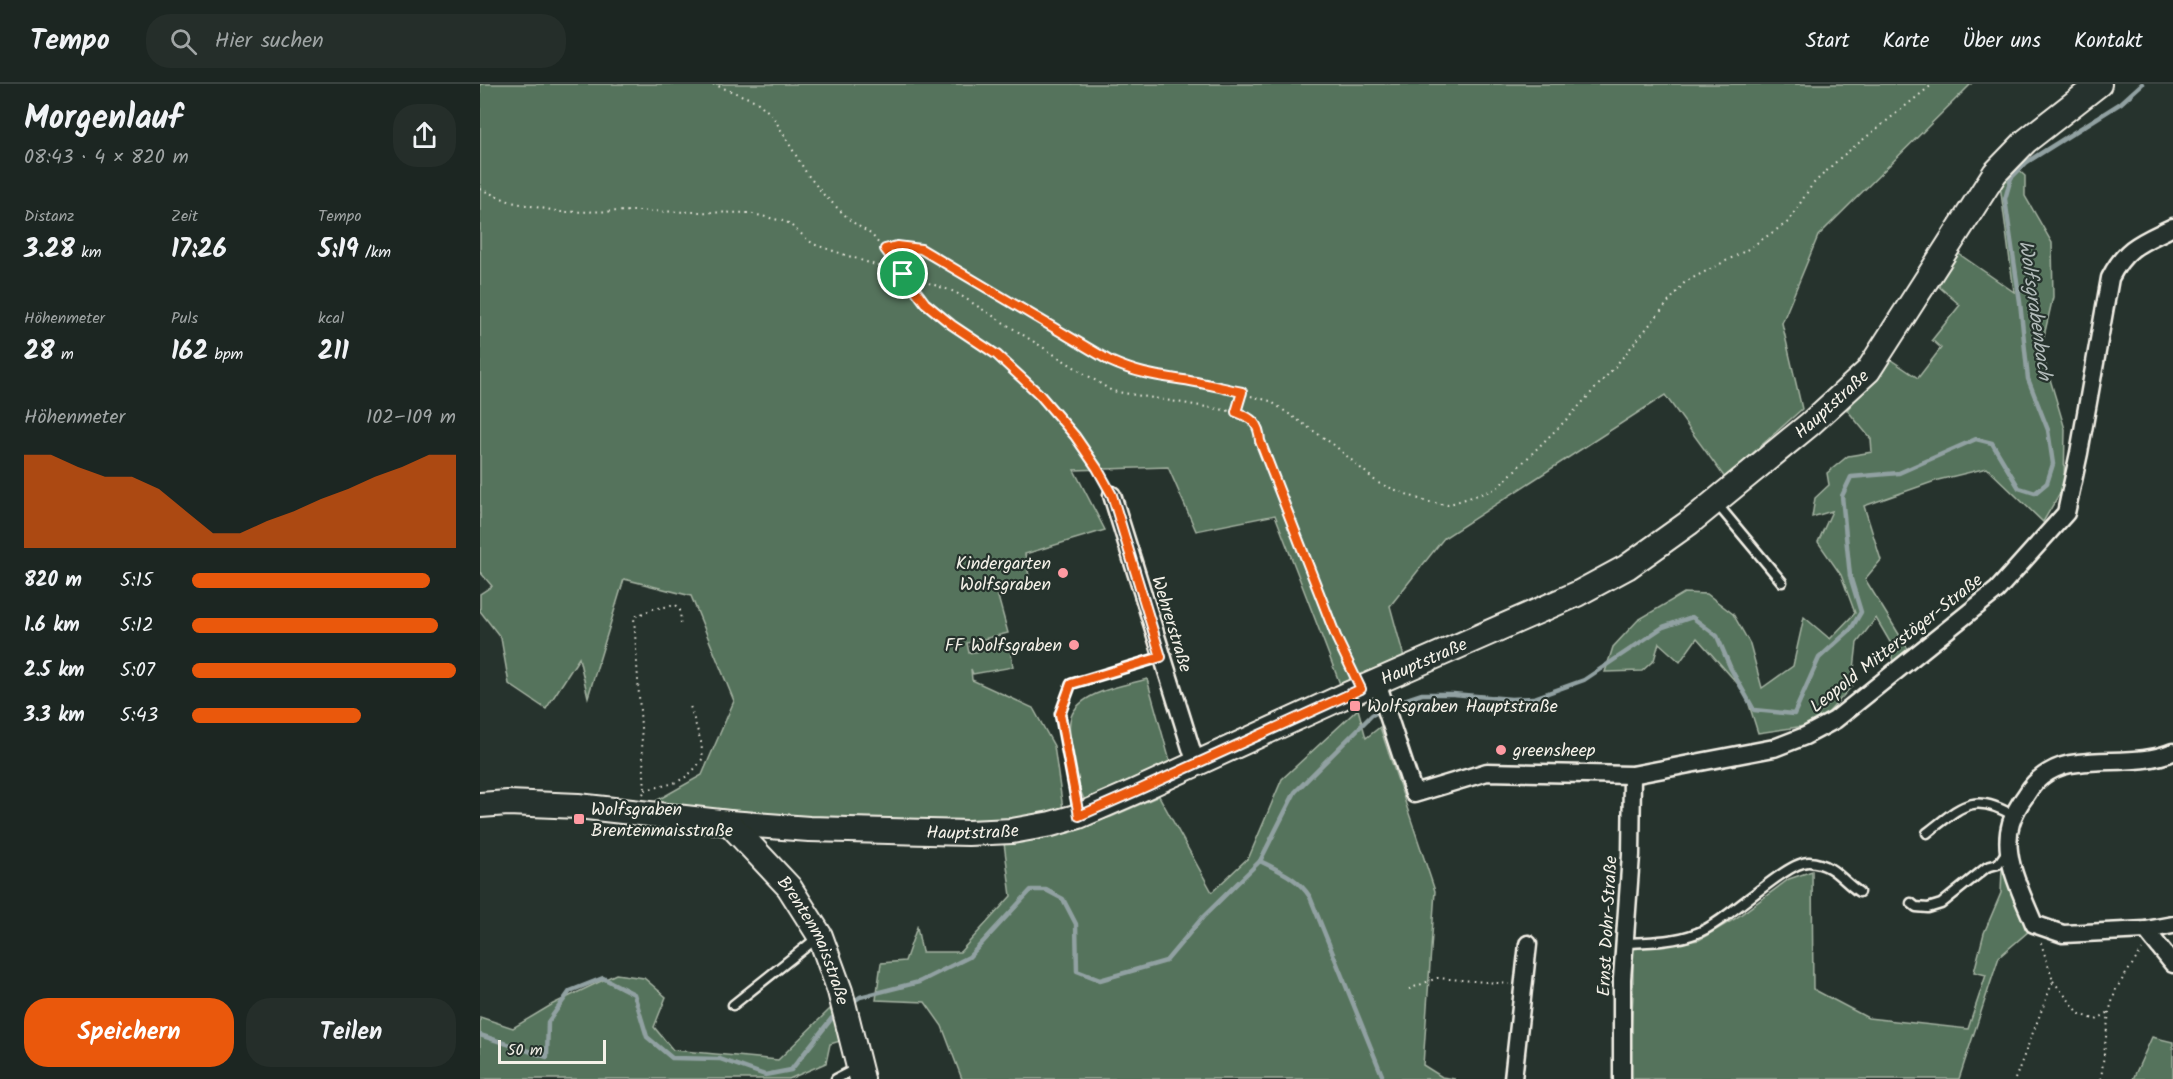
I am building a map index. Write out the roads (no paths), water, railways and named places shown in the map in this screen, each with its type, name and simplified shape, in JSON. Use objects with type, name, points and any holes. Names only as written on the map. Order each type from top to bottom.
[{"type":"main road","name":"Hauptstraße","points":[[480,805],[508,803],[555,805],[641,801],[729,823],[852,831],[968,833],[1034,827],[1079,816],[1196,764],[1374,690],[1577,594],[1627,567],[1715,501],[1810,424],[1868,371],[1995,173],[2025,141],[2099,84]]},
{"type":"main road","name":"Brentenmaisstraße","points":[[729,823],[789,887],[820,936],[840,991],[848,1024],[852,1075]]},
{"type":"street","name":"Leopold Mitterstöger-Straße","points":[[1374,690],[1389,720],[1414,794],[1487,772],[1632,775],[1774,747],[1805,736],[1835,720],[1997,590],[2066,513],[2110,278],[2118,261],[2134,247],[2173,226]]},
{"type":"street","name":"Wehrerstraße","points":[[1112,495],[1196,764]]},
{"type":"street","points":[[2173,752],[2158,757],[2076,763],[2054,770],[2034,781],[2010,824],[2009,849],[2016,880],[2034,924],[2063,934],[2146,930],[2173,925]]},
{"type":"street","name":"Ernst Dohr-Straße","points":[[1622,1079],[1622,979],[1631,855],[1632,775]]},
{"type":"street","points":[[2146,930],[2173,964]]},
{"type":"street","points":[[1513,1079],[1528,944]]},
{"type":"lane","points":[[1715,501],[1782,582]]},
{"type":"lane","points":[[1079,816],[1060,714],[1071,684],[1161,657]]},
{"type":"lane","points":[[1927,833],[1958,810],[1972,803],[1986,802],[2014,816]]},
{"type":"lane","points":[[1911,903],[1916,907],[1928,908],[1941,904],[1988,867],[1998,864],[2009,849]]},
{"type":"lane","points":[[1624,944],[1661,941],[1697,933],[1725,918],[1782,874],[1807,862],[1832,868],[1858,892]]},
{"type":"lane","points":[[733,1005],[820,936]]},
{"type":"waterway","name":"Wolfsgrabenbach","points":[[850,1004],[860,997],[919,982],[969,957],[1031,890],[1046,890],[1063,899],[1076,924],[1077,971],[1100,980],[1166,961],[1203,917],[1260,861],[1295,792],[1372,715],[1398,702],[1422,694],[1511,699],[1534,698],[1584,680],[1663,627],[1692,617],[1717,636],[1731,669],[1754,710],[1794,714],[1819,658],[1851,629],[1861,612],[1850,576],[1842,496],[1851,477],[1899,473],[1976,439],[1992,443],[2019,488],[2035,493],[2047,483],[2053,464],[2048,430],[2028,379],[2020,302],[2005,199],[2011,178],[2027,162],[2121,103],[2142,84]]},
{"type":"waterway","points":[[1260,861],[1294,880],[1310,897],[1382,1075]]},
{"type":"waterway","name":"Wolfsgrabenbach","points":[[480,1035],[547,1057],[548,1022],[570,991],[603,978],[634,994],[647,1037],[672,1058],[720,1059],[765,1075],[791,1070],[832,1018],[839,1013]]},
{"type":"place","name":"Kindergarten Wolfsgraben","points":[[1063,573]]},
{"type":"place","name":"FF Wolfsgraben","points":[[1074,645]]},
{"type":"place","name":"Wolfsgraben Hauptstraße","points":[[1355,706]]},
{"type":"place","name":"greensheep","points":[[1501,750]]},
{"type":"place","name":"Wolfsgraben Brentenmaisstraße","points":[[579,819]]}]
